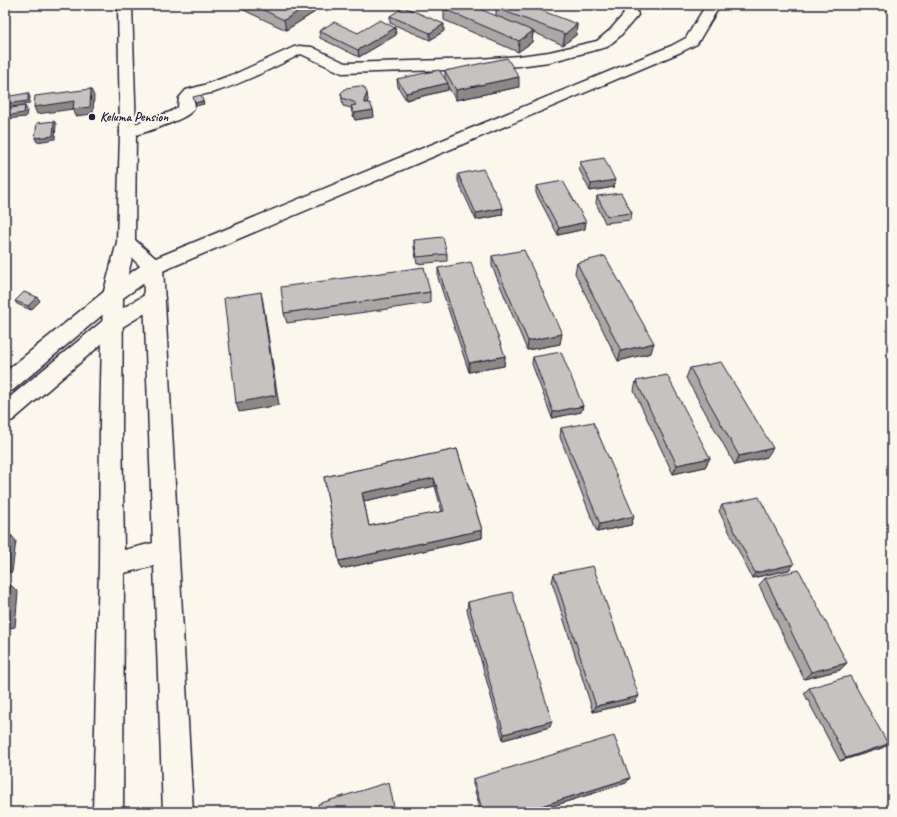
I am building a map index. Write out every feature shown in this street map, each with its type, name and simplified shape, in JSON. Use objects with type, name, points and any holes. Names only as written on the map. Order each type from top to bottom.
[{"type":"street","points":[[108,812],[112,564],[112,324],[113,295],[126,242],[128,132],[124,5]]},
{"type":"street","points":[[128,132],[186,109],[187,98],[192,92],[209,89],[299,50],[307,50],[342,68],[479,64],[549,57],[602,44],[615,33],[631,15],[629,7],[626,5]]},
{"type":"street","points":[[8,377],[113,295],[153,267],[676,49],[692,41],[713,5]]},
{"type":"street","points":[[126,242],[153,267],[178,812]]},
{"type":"street","points":[[5,414],[112,324],[155,298]]},
{"type":"street","points":[[112,564],[166,552]]},
{"type":"building","points":[[253,5],[309,5],[284,20]]},
{"type":"building","points":[[451,5],[470,5],[533,31],[519,41],[444,9]]},
{"type":"building","points":[[500,5],[527,5],[577,24],[565,34],[496,8]]},
{"type":"building","points":[[404,7],[444,24],[430,33],[390,16]]},
{"type":"building","points":[[380,20],[395,28],[358,50],[319,31],[334,22],[358,33]]},
{"type":"building","points":[[507,58],[519,77],[456,90],[445,71]]},
{"type":"building","points":[[439,70],[448,83],[406,93],[397,79]]},
{"type":"building","points":[[359,86],[364,87],[367,93],[364,101],[365,103],[370,103],[373,110],[354,113],[351,106],[356,105],[354,102],[342,98],[341,93],[346,88]]},
{"type":"building","points":[[91,89],[90,107],[73,109],[74,101],[34,107],[35,96]]},
{"type":"building","points":[[28,93],[28,101],[5,104],[5,97]]},
{"type":"building","points":[[201,95],[203,101],[195,103],[193,97]]},
{"type":"building","points":[[25,106],[24,113],[5,116],[5,109]]},
{"type":"building","points":[[54,121],[53,136],[35,138],[37,123]]},
{"type":"building","points":[[604,158],[615,180],[591,184],[580,162]]},
{"type":"building","points":[[483,169],[503,208],[476,213],[458,174]]},
{"type":"building","points":[[563,181],[586,222],[559,228],[536,186]]},
{"type":"building","points":[[621,193],[632,213],[607,216],[597,196]]},
{"type":"building","points":[[443,237],[447,254],[417,257],[414,240]]},
{"type":"building","points":[[524,250],[562,334],[528,341],[492,256]]},
{"type":"building","points":[[605,256],[654,343],[621,351],[577,263]]},
{"type":"building","points":[[471,262],[505,356],[469,363],[438,268]]},
{"type":"building","points":[[424,267],[430,292],[284,313],[281,287]]},
{"type":"building","points":[[24,292],[37,297],[28,306],[15,301]]},
{"type":"building","points":[[261,292],[276,395],[236,403],[224,298]]},
{"type":"building","points":[[561,352],[583,406],[553,412],[533,357]]},
{"type":"building","points":[[721,362],[773,448],[739,456],[690,368]]},
{"type":"building","points":[[667,375],[710,458],[677,465],[636,381]]},
{"type":"building","points":[[593,422],[634,516],[600,524],[561,428]]},
{"type":"building","points":[[457,449],[482,530],[339,561],[324,477]],"holes":[[[434,478],[444,511],[369,526],[362,493]]]},
{"type":"building","points":[[759,497],[794,564],[755,573],[722,505]]},
{"type":"building","points":[[11,535],[7,566],[5,567],[5,536]]},
{"type":"building","points":[[593,566],[639,696],[596,706],[554,574]]},
{"type":"building","points":[[799,570],[847,663],[811,672],[765,578]]},
{"type":"building","points":[[10,584],[7,620],[5,620],[5,585]]},
{"type":"building","points":[[512,592],[552,721],[504,734],[468,602]]},
{"type":"building","points":[[850,676],[888,744],[846,758],[809,688]]},
{"type":"building","points":[[614,736],[630,778],[522,812],[483,812],[473,779]]},
{"type":"building","points":[[389,782],[395,812],[319,812],[318,804]]},
{"type":"place","name":"Keluma Pension","points":[[92,117]]}]
